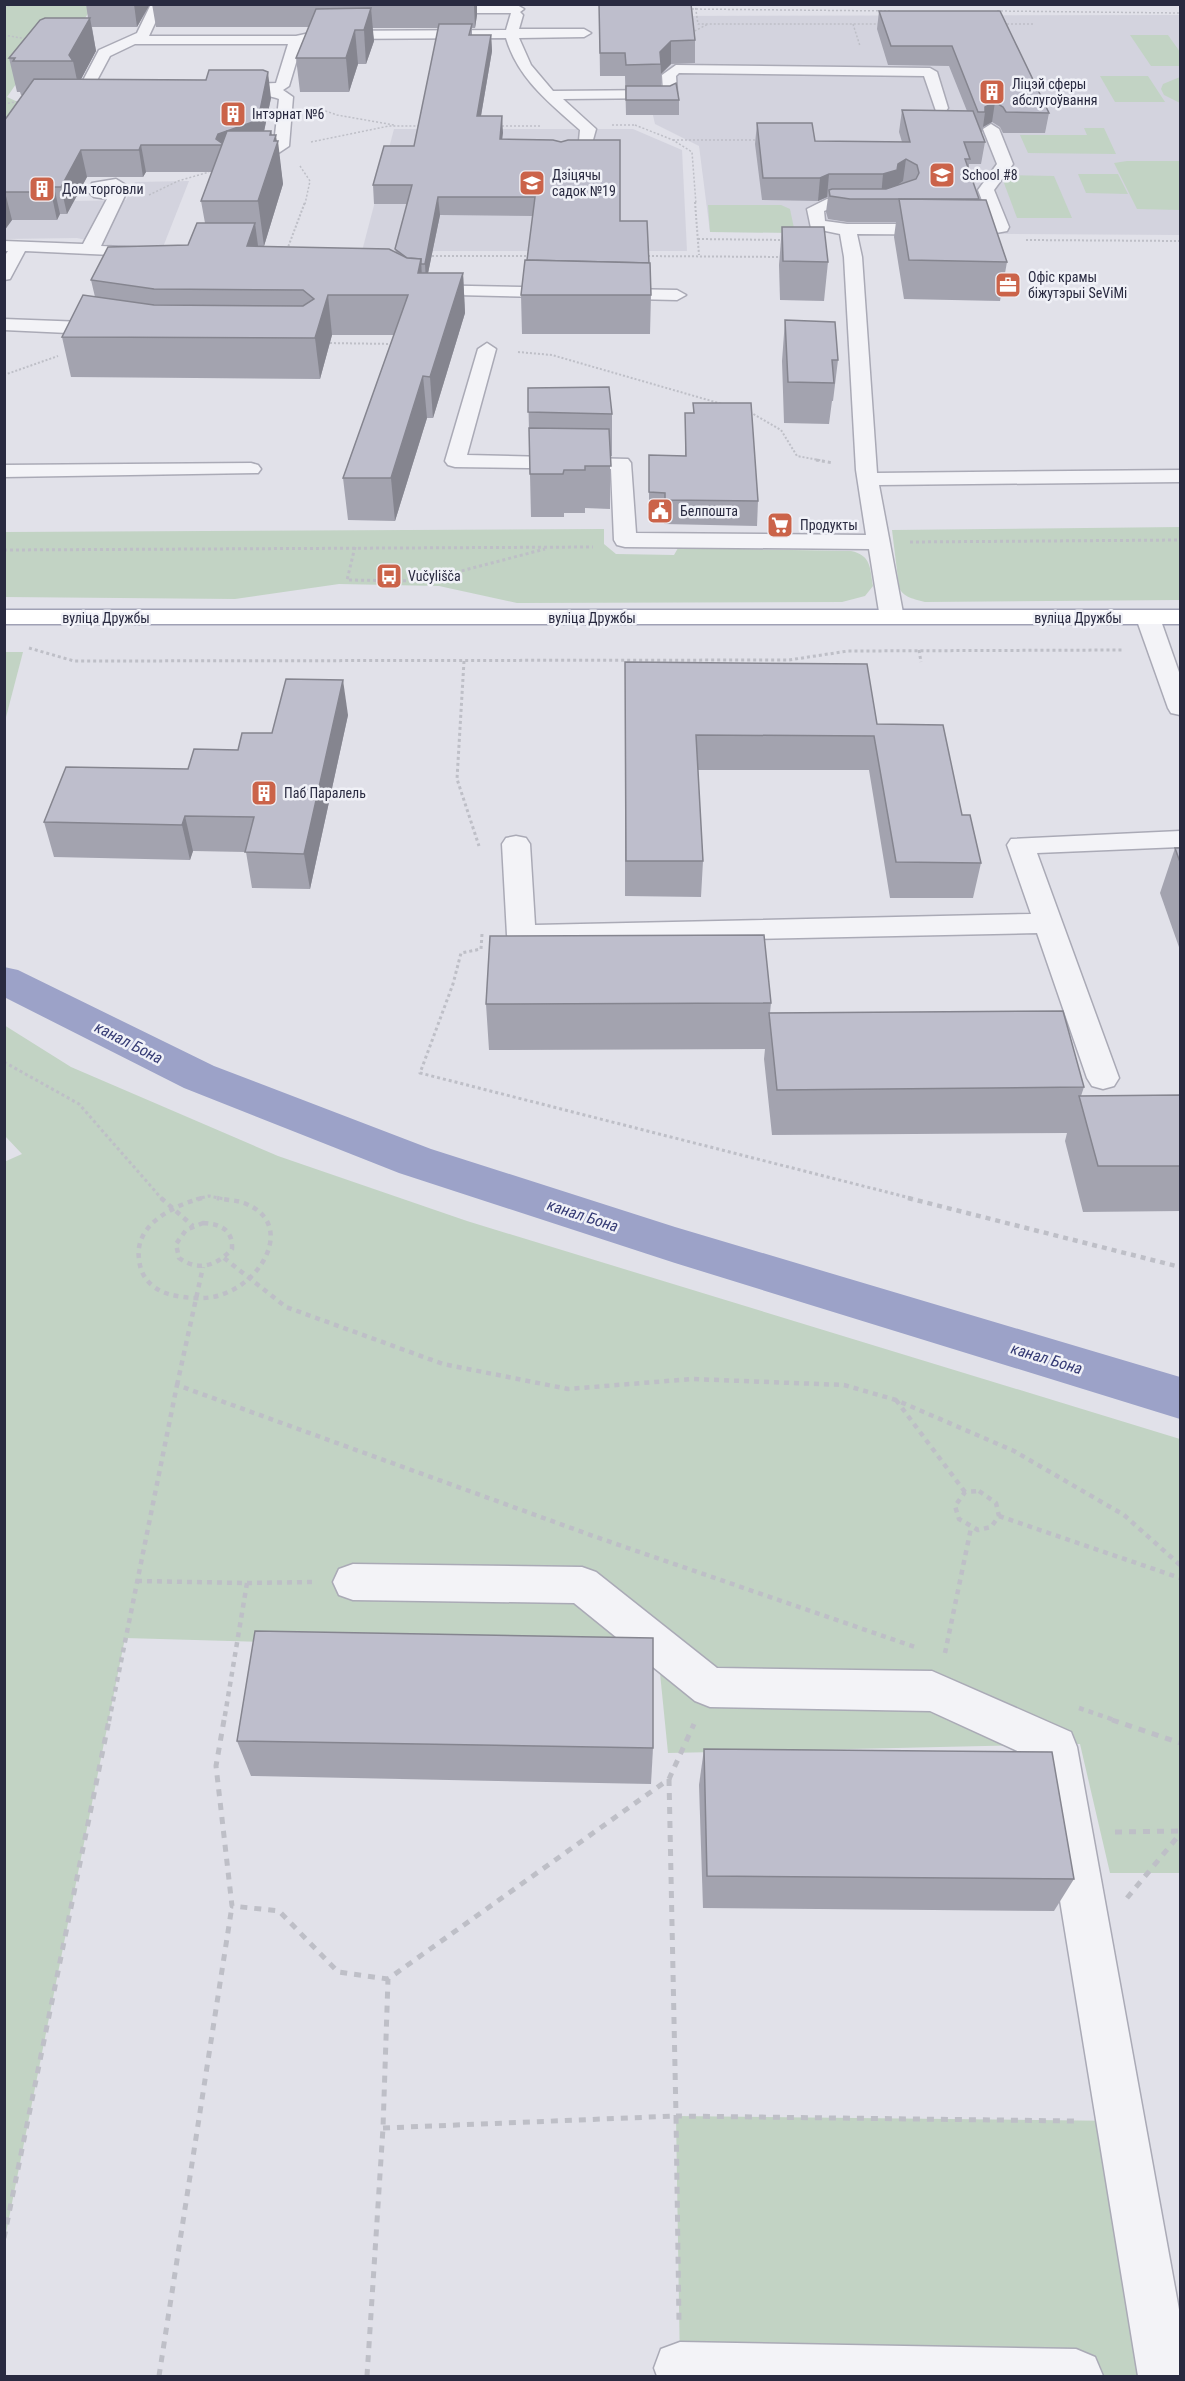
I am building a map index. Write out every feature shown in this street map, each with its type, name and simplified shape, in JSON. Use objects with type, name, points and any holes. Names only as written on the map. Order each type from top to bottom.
[{"type":"main road","name":"вуліца Дружбы","points":[[4,617],[1180,617]]},
{"type":"lane","points":[[419,9],[517,7],[513,34],[526,68],[548,95],[588,129],[586,144],[560,153]]},
{"type":"lane","points":[[136,40],[161,8]]},
{"type":"lane","points":[[132,90],[86,90],[104,52],[136,40],[296,40],[319,35],[584,33]]},
{"type":"lane","points":[[213,89],[270,89],[282,86],[296,40]]},
{"type":"lane","points":[[548,95],[670,94],[669,75],[676,69],[930,72],[940,108]]},
{"type":"lane","points":[[230,165],[269,153],[281,146],[286,97],[270,89]]},
{"type":"lane","points":[[891,201],[883,204],[826,204],[815,209],[817,224],[828,228],[847,229],[985,230],[1001,226],[986,190],[1005,164],[991,129]]},
{"type":"lane","points":[[87,250],[95,242],[117,194]]},
{"type":"lane","points":[[847,229],[853,257],[866,474],[891,618]]},
{"type":"lane","points":[[4,275],[12,246],[171,253]]},
{"type":"lane","points":[[405,286],[410,290],[677,295]]},
{"type":"lane","points":[[4,324],[96,327],[130,332]]},
{"type":"lane","points":[[487,349],[455,461],[621,463],[625,540],[879,542]]},
{"type":"lane","points":[[4,471],[251,469]]},
{"type":"lane","points":[[866,474],[1180,476]]},
{"type":"lane","points":[[1148,618],[1180,708]]},
{"type":"lane","points":[[1103,1078],[1021,845],[1180,839]]},
{"type":"lane","points":[[516,844],[521,935],[1048,922]]},
{"type":"lane","points":[[353,1582],[582,1586],[710,1687],[932,1691],[1056,1747],[1165,2376]]},
{"type":"lane","points":[[680,2368],[1076,2376]]},
{"type":"path","points":[[4,7],[16,4]]},
{"type":"path","points":[[695,4],[698,24],[889,24]]},
{"type":"path","points":[[684,9],[897,11]]},
{"type":"path","points":[[991,11],[1180,13]]},
{"type":"path","points":[[853,24],[860,47]]},
{"type":"path","points":[[997,24],[1033,24]]},
{"type":"path","points":[[4,35],[35,41]]},
{"type":"path","points":[[4,108],[18,102],[14,108]]},
{"type":"path","points":[[625,121],[673,140],[692,152],[699,255]]},
{"type":"path","points":[[494,126],[635,125]]},
{"type":"path","points":[[269,153],[389,126],[424,126]]},
{"type":"path","points":[[673,140],[759,140]]},
{"type":"path","points":[[293,251],[287,251],[302,215],[310,181],[297,160],[299,145]]},
{"type":"path","points":[[141,198],[178,181],[230,165]]},
{"type":"path","points":[[428,256],[534,256]]},
{"type":"path","points":[[640,256],[853,257]]},
{"type":"path","points":[[320,343],[397,344]]},
{"type":"path","points":[[487,349],[552,355],[732,407]]},
{"type":"path","points":[[4,375],[66,353]]},
{"type":"path","points":[[744,410],[755,413],[781,430],[797,456],[866,474]]},
{"type":"path","points":[[4,550],[551,548],[608,547],[625,540]]},
{"type":"path","points":[[879,542],[1180,540]]},
{"type":"path","points":[[356,547],[347,580],[423,581],[551,548]]},
{"type":"path","points":[[22,646],[74,661],[789,660],[848,651],[1160,650]]},
{"type":"path","points":[[464,661],[457,779],[480,853]]},
{"type":"path","points":[[482,927],[481,949],[461,953],[453,984],[420,1073],[1180,1267]]},
{"type":"path","points":[[4,1062],[79,1104],[170,1208],[193,1226]]},
{"type":"path","points":[[209,1196],[230,1198],[249,1204],[264,1216],[271,1231],[271,1248],[264,1265],[250,1280],[231,1292],[198,1298],[188,1299],[167,1295],[151,1285],[141,1272],[137,1256],[140,1240],[150,1224],[170,1208],[186,1201],[209,1196]]},
{"type":"path","points":[[213,1223],[227,1229],[233,1242],[232,1249],[213,1265],[203,1267],[185,1264],[176,1252],[180,1237],[193,1226],[213,1223]]},
{"type":"path","points":[[224,1258],[286,1307],[443,1364],[568,1389],[692,1379],[843,1385],[896,1400],[1014,1451],[1124,1515],[1180,1565]]},
{"type":"path","points":[[4,2238],[203,1267]]},
{"type":"path","points":[[177,1385],[596,1537],[921,1649]]},
{"type":"path","points":[[896,1400],[965,1492],[986,1494],[996,1503],[999,1516],[995,1524],[985,1529],[971,1528],[959,1519],[956,1513],[956,1501],[965,1492]]},
{"type":"path","points":[[999,1516],[1180,1578]]},
{"type":"path","points":[[933,1653],[944,1657],[971,1528]]},
{"type":"path","points":[[137,1581],[353,1582]]},
{"type":"path","points":[[159,2376],[232,1906],[216,1766],[247,1583]]},
{"type":"path","points":[[680,2368],[669,1779],[710,1687]]},
{"type":"path","points":[[1076,1707],[1180,1743]]},
{"type":"path","points":[[232,1906],[279,1911],[338,1972],[388,1979],[669,1779]]},
{"type":"path","points":[[1071,1832],[1180,1833]]},
{"type":"path","points":[[1090,1943],[1180,1833]]},
{"type":"path","points":[[367,2376],[383,2128],[388,1979]]},
{"type":"path","points":[[383,2128],[676,2116],[1121,2121]]},
{"type":"shaded area","points":[[1180,15],[1180,235],[710,232],[699,146],[655,124],[652,111],[627,85],[662,85],[649,16]]},
{"type":"shaded area","name":"Дзіцячы садок №19","points":[[394,129],[633,129],[682,150],[687,251],[362,251]]},
{"type":"shaded area","points":[[189,181],[163,247],[120,247],[77,238],[5,239],[4,220],[56,220],[60,214],[67,214],[74,201],[126,200],[135,182]]},
{"type":"green space","points":[[4,5],[149,5],[93,6],[66,47],[41,48],[7,97],[18,102],[5,131]]},
{"type":"green space","points":[[1130,35],[1168,35],[1180,52],[1180,66],[1151,66]]},
{"type":"green space","points":[[1100,76],[1148,76],[1165,102],[1115,102]]},
{"type":"green space","points":[[1180,77],[1180,103],[1164,95],[1161,89],[1163,84]]},
{"type":"green space","points":[[1084,128],[1104,128],[1116,154],[1028,153],[1020,135],[1087,135]]},
{"type":"green space","points":[[1180,161],[1180,210],[1137,209],[1114,163]]},
{"type":"green space","points":[[1078,174],[1118,174],[1128,194],[1086,193]]},
{"type":"green space","points":[[1001,175],[1054,176],[1072,218],[1017,218]]},
{"type":"green space","points":[[708,205],[781,205],[790,209],[795,233],[710,232]]},
{"type":"green space","points":[[1180,527],[1180,600],[925,602],[906,596],[899,587],[892,530]]},
{"type":"green space","points":[[604,529],[604,544],[616,554],[674,555],[678,548],[851,551],[866,559],[873,586],[865,596],[842,602],[517,603],[439,586],[339,584],[235,599],[5,597],[5,532]]},
{"type":"green space","points":[[4,652],[23,652],[5,721]]},
{"type":"green space","points":[[4,1025],[71,1067],[278,1156],[467,1221],[1180,1439],[1180,1873],[1110,1873],[1080,1744],[668,1753],[658,1653],[125,1638],[5,2238],[4,1162],[22,1154],[5,1136]]},
{"type":"green space","points":[[676,2116],[1121,2121],[1165,2376],[680,2368]]},
{"type":"building","points":[[599,4],[691,4],[695,40],[671,41],[660,52],[661,64],[626,65],[625,53],[600,53]]},
{"type":"building","points":[[371,8],[364,30],[355,30],[346,58],[296,58],[316,9]]},
{"type":"building","points":[[879,11],[1000,11],[1049,113],[1006,112],[995,102],[985,107],[985,112],[978,112],[952,46],[891,46]]},
{"type":"building","points":[[90,18],[69,55],[73,61],[13,61],[15,58],[9,58],[40,20]]},
{"type":"building","points":[[439,24],[472,24],[469,35],[491,35],[477,116],[502,116],[500,139],[561,142],[620,140],[620,221],[647,221],[649,263],[527,260],[535,197],[438,197],[425,264],[421,264],[421,259],[407,258],[395,249],[412,185],[373,185],[384,146],[414,146]]},
{"type":"building","points":[[209,70],[263,70],[268,72],[258,120],[218,134],[216,139],[222,145],[141,145],[139,150],[81,150],[61,187],[54,187],[51,192],[4,193],[4,121],[34,79],[206,80]]},
{"type":"building","points":[[676,83],[679,100],[626,100],[626,86],[670,86]]},
{"type":"building","points":[[902,110],[973,111],[985,142],[964,142],[970,159],[965,159],[979,199],[850,199],[830,196],[829,190],[832,189],[886,189],[916,179],[919,173],[917,165],[906,159],[898,164],[897,170],[883,174],[829,174],[820,178],[763,178],[757,123],[812,123],[815,141],[910,142]]},
{"type":"building","points":[[227,131],[271,131],[270,135],[276,135],[274,141],[278,141],[258,201],[201,201]]},
{"type":"building","points":[[899,199],[986,200],[1007,262],[909,260]]},
{"type":"building","points":[[197,223],[255,223],[247,246],[389,249],[407,258],[421,259],[418,273],[463,273],[430,377],[423,376],[391,478],[343,478],[408,295],[328,295],[315,338],[62,337],[83,295],[154,305],[303,306],[314,299],[303,290],[154,289],[91,280],[108,247],[188,245]]},
{"type":"building","points":[[782,227],[824,227],[828,262],[783,261]]},
{"type":"building","points":[[525,260],[650,263],[651,295],[521,295]]},
{"type":"building","points":[[785,320],[835,322],[838,360],[832,360],[834,383],[788,382]]},
{"type":"building","points":[[609,387],[612,414],[528,412],[528,388]]},
{"type":"building","points":[[693,403],[751,403],[758,501],[665,500],[665,493],[649,492],[649,455],[686,456],[685,413],[694,413]]},
{"type":"building","points":[[529,428],[609,429],[611,466],[585,466],[585,470],[564,470],[563,474],[530,474]]},
{"type":"building","points":[[625,662],[867,664],[877,724],[943,725],[962,815],[970,815],[981,863],[896,862],[874,736],[696,735],[703,861],[626,861]]},
{"type":"building","points":[[286,679],[343,680],[304,854],[245,852],[254,817],[185,816],[182,825],[44,822],[66,767],[188,769],[194,749],[238,750],[242,733],[272,733]]},
{"type":"building","points":[[1175,848],[1180,848],[1180,862]]},
{"type":"building","points":[[764,935],[771,1003],[486,1004],[490,936]]},
{"type":"building","points":[[1063,1011],[1084,1087],[777,1090],[769,1013]]},
{"type":"building","points":[[1180,1095],[1180,1166],[1098,1166],[1079,1096]]},
{"type":"building","points":[[255,1631],[653,1638],[653,1748],[237,1741]]},
{"type":"building","points":[[704,1749],[1052,1752],[1074,1879],[707,1876]]},
{"type":"waterway","name":"канал Бона","points":[[4,980],[199,1077],[415,1161],[675,1245],[1180,1398]]},
{"type":"place","name":"Ліцэй сферы абслугоўвання","points":[[992,92]]},
{"type":"place","name":"Інтэрнат №6","points":[[233,114]]},
{"type":"place","name":"School #8","points":[[942,175]]},
{"type":"place","name":"Дзіцячы садок №19","points":[[532,183]]},
{"type":"place","name":"Дом торговли","points":[[42,189]]},
{"type":"place","name":"Офіс крамы біжутэрыі SeViMi","points":[[1008,285]]},
{"type":"place","name":"Белпошта","points":[[660,511]]},
{"type":"place","name":"Продукты","points":[[780,525]]},
{"type":"place","name":"Vučylišča","points":[[389,576]]},
{"type":"place","name":"Паб Паралель","points":[[264,793]]}]
